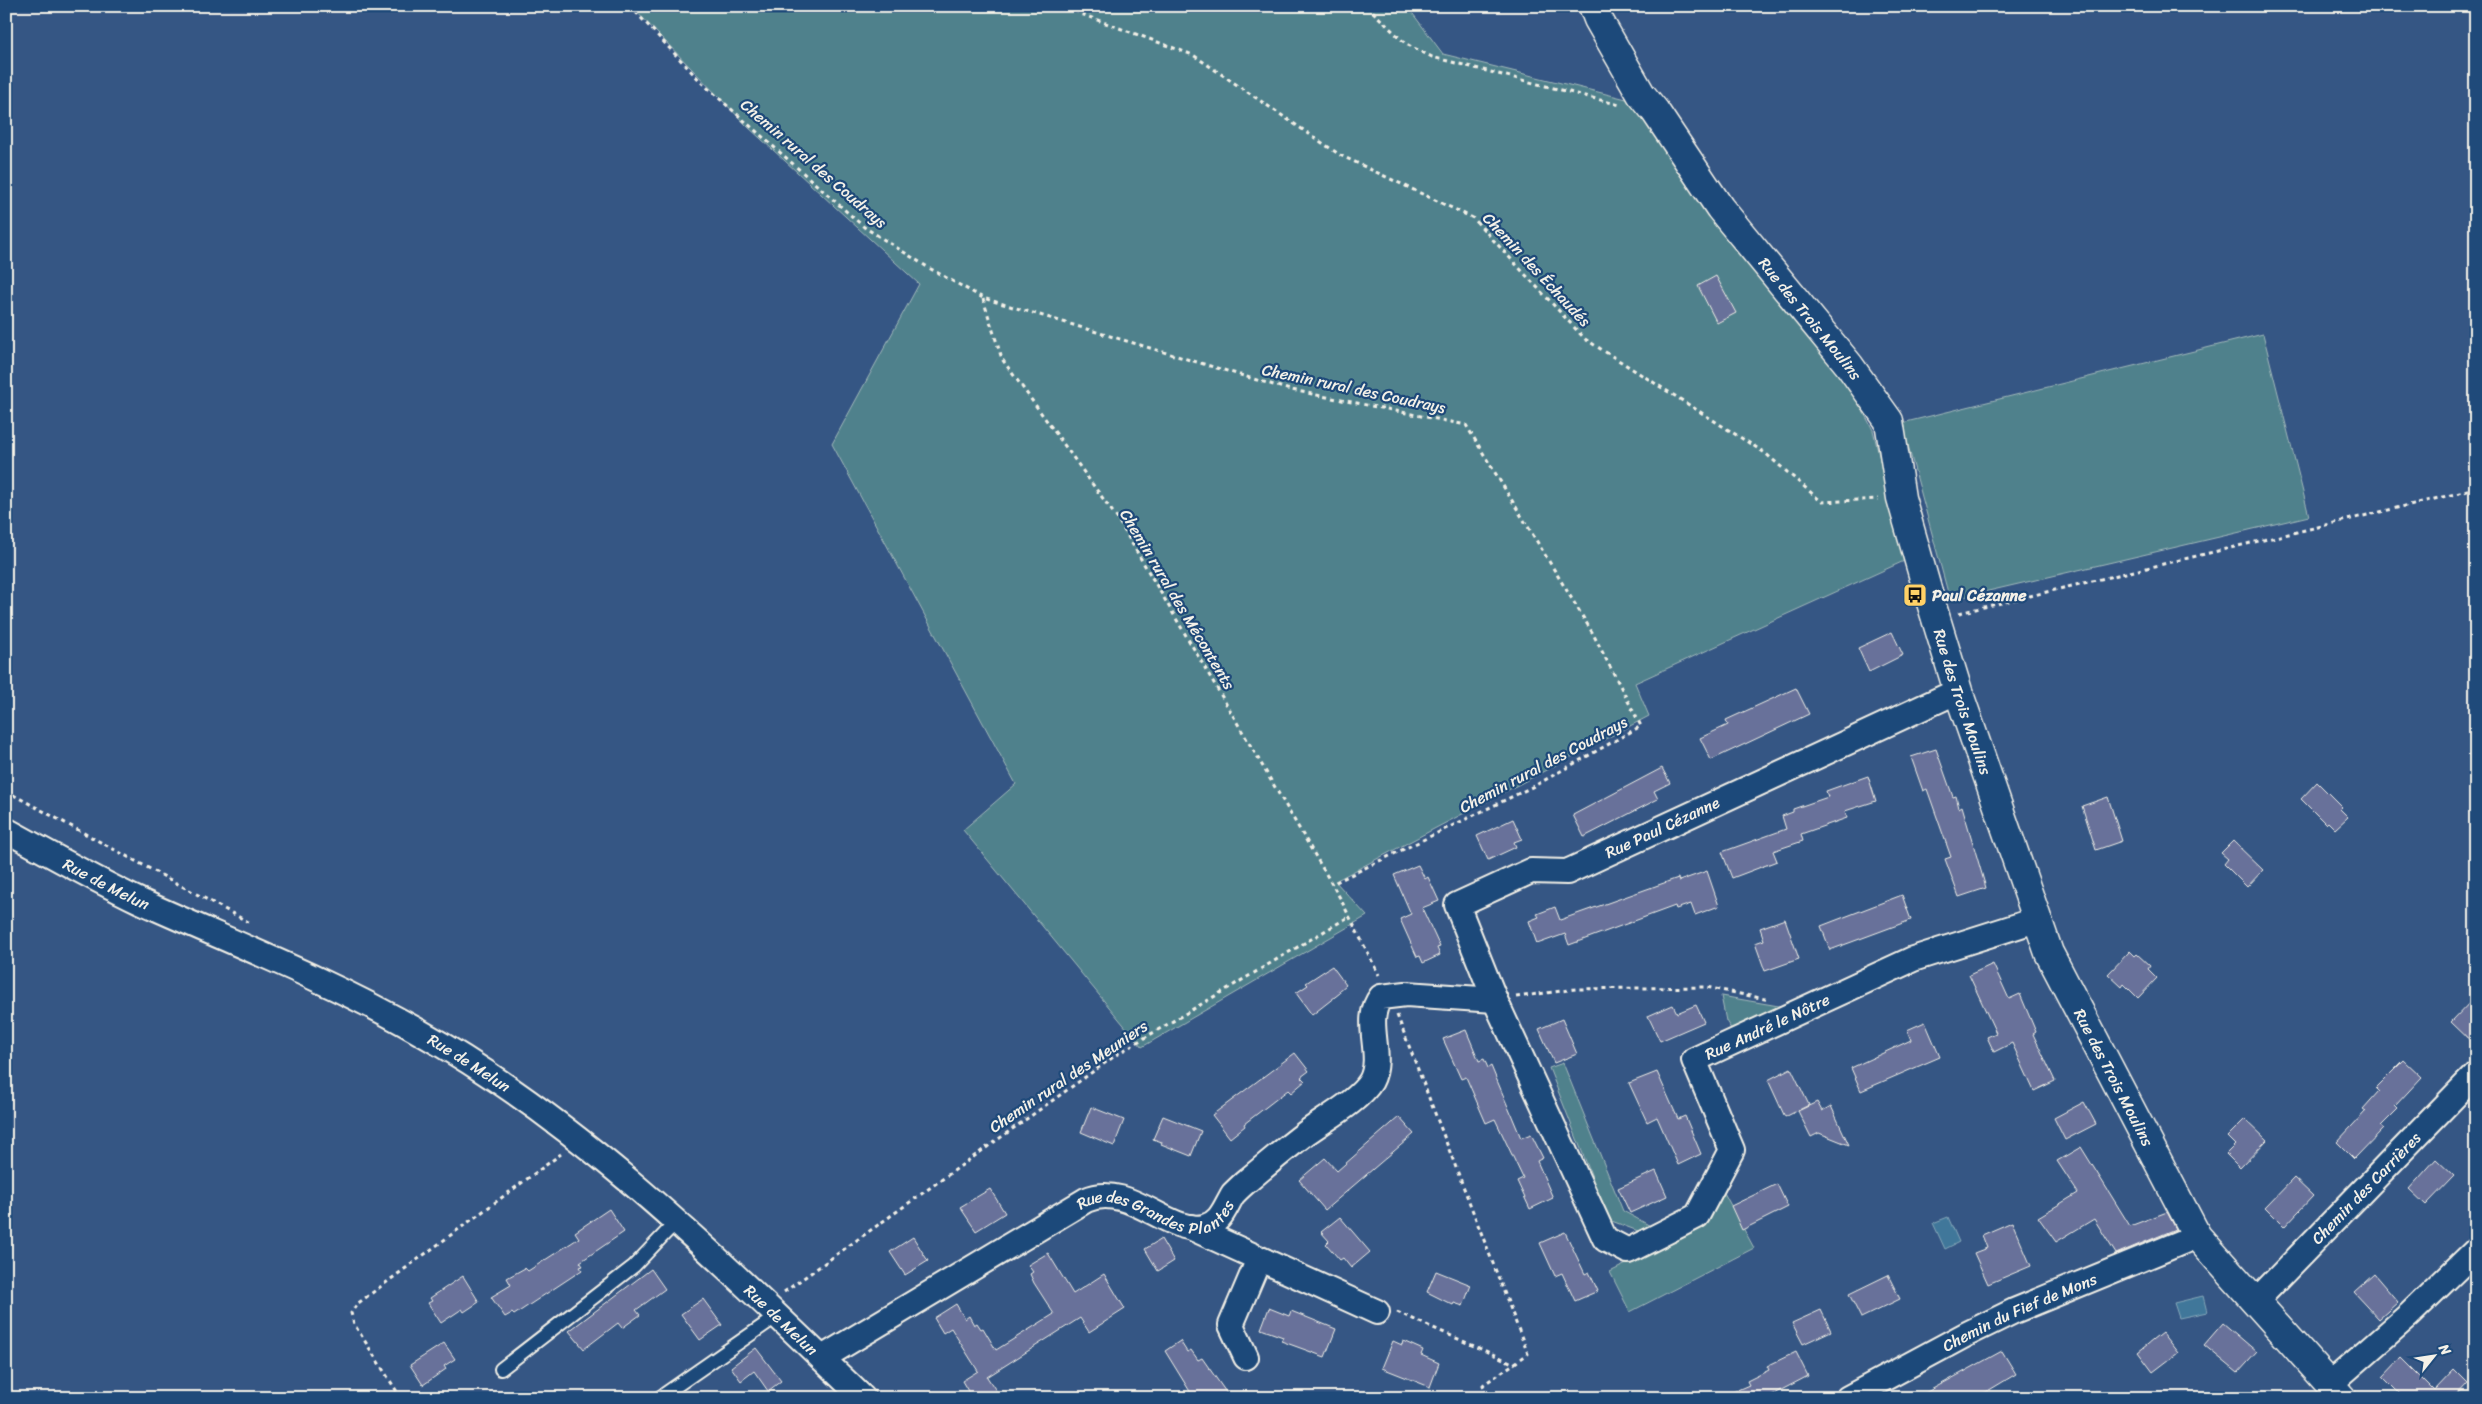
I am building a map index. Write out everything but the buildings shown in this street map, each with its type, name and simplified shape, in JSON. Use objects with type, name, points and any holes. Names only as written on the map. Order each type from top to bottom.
[{"type":"street","name":"Rue des Trois Moulins","points":[[1593,6],[1598,19],[1641,94],[1655,111],[1720,208],[1849,365],[1889,421],[1901,498],[1958,691],[2036,920],[2066,989],[2197,1236],[2335,1391]]},
{"type":"street","name":"Rue Paul Cézanne","points":[[1495,1000],[1457,905],[1531,871],[1567,872],[1958,691]]},
{"type":"street","name":"Rue de Melun","points":[[6,830],[137,899],[340,989],[420,1031],[504,1085],[580,1140],[677,1221],[863,1398]]},
{"type":"street","name":"Rue André le Nôtre","points":[[1495,1000],[1605,1240],[1628,1251],[1697,1216],[1732,1150],[1694,1060],[1913,959],[2036,920]]},
{"type":"street","points":[[1389,994],[1495,1000]]},
{"type":"street","name":"Rue des Grandes Plantes","points":[[822,1358],[1098,1194],[1111,1194],[1190,1227],[1204,1227],[1216,1221],[1234,1194],[1246,1182],[1305,1134],[1360,1094],[1371,1080],[1376,1061],[1373,1022],[1374,1005],[1381,997],[1389,994]]},
{"type":"street","name":"Chemin des Carrières","points":[[2255,1302],[2476,1074]]},
{"type":"street","points":[[1190,1227],[1376,1312]]},
{"type":"street","name":"Chemin du Fief de Mons","points":[[1848,1398],[1966,1334],[2014,1311],[2197,1236]]},
{"type":"street","points":[[2335,1391],[2476,1250]]},
{"type":"street","points":[[1246,1357],[1231,1325],[1259,1259]]},
{"type":"lane","points":[[501,1369],[634,1266],[677,1221]]},
{"type":"lane","points":[[659,1398],[771,1311]]},
{"type":"path","name":"Chemin rural des Coudrays","points":[[630,6],[704,84],[864,227],[929,268],[983,298],[1288,389],[1466,425],[1592,632],[1641,726],[1536,785],[1332,884]]},
{"type":"path","name":"Chemin des Échaudés","points":[[1068,6],[1081,14],[1193,55],[1340,155],[1474,218],[1585,339],[1765,453],[1822,502],[1901,498]]},
{"type":"path","points":[[1367,7],[1406,44],[1432,57],[1620,105],[1641,94]]},
{"type":"path","name":"Chemin rural des Mécontents","points":[[983,298],[1002,359],[1117,518],[1350,916]]},
{"type":"path","points":[[1936,619],[2476,489]]},
{"type":"path","points":[[1350,916],[1389,994],[1528,1354],[1483,1385],[1489,1398]]},
{"type":"path","name":"Chemin rural des Meuniers","points":[[771,1311],[1119,1053],[1350,916]]},
{"type":"path","points":[[1495,1000],[1576,989],[1706,986],[1772,1000]]},
{"type":"path","points":[[401,1398],[354,1324],[351,1313],[357,1304],[580,1140]]},
{"type":"path","points":[[1376,1312],[1379,1304],[1516,1364]]},
{"type":"green space","points":[[631,6],[1407,6],[1443,54],[1659,107],[1805,302],[1873,430],[1904,561],[1635,683],[1649,716],[1335,881],[1367,916],[1142,1047],[963,830],[1016,784],[832,444],[919,284],[748,127]]},
{"type":"green space","points":[[2263,334],[2309,516],[1950,600],[1902,423]]},
{"type":"green space","points":[[1721,996],[1790,1008],[1735,1035],[1726,1021]]},
{"type":"green space","points":[[1563,1063],[1623,1211],[1656,1229],[1646,1234],[1609,1220],[1549,1068]]},
{"type":"green space","points":[[1722,1189],[1754,1248],[1630,1312],[1610,1272],[1699,1228]]},
{"type":"water","points":[[1948,1217],[1959,1242],[1945,1249],[1933,1223]]},
{"type":"water","points":[[2203,1296],[2207,1312],[2179,1318],[2174,1303]]},
{"type":"place","name":"Paul Cézanne","points":[[1915,595]]}]
